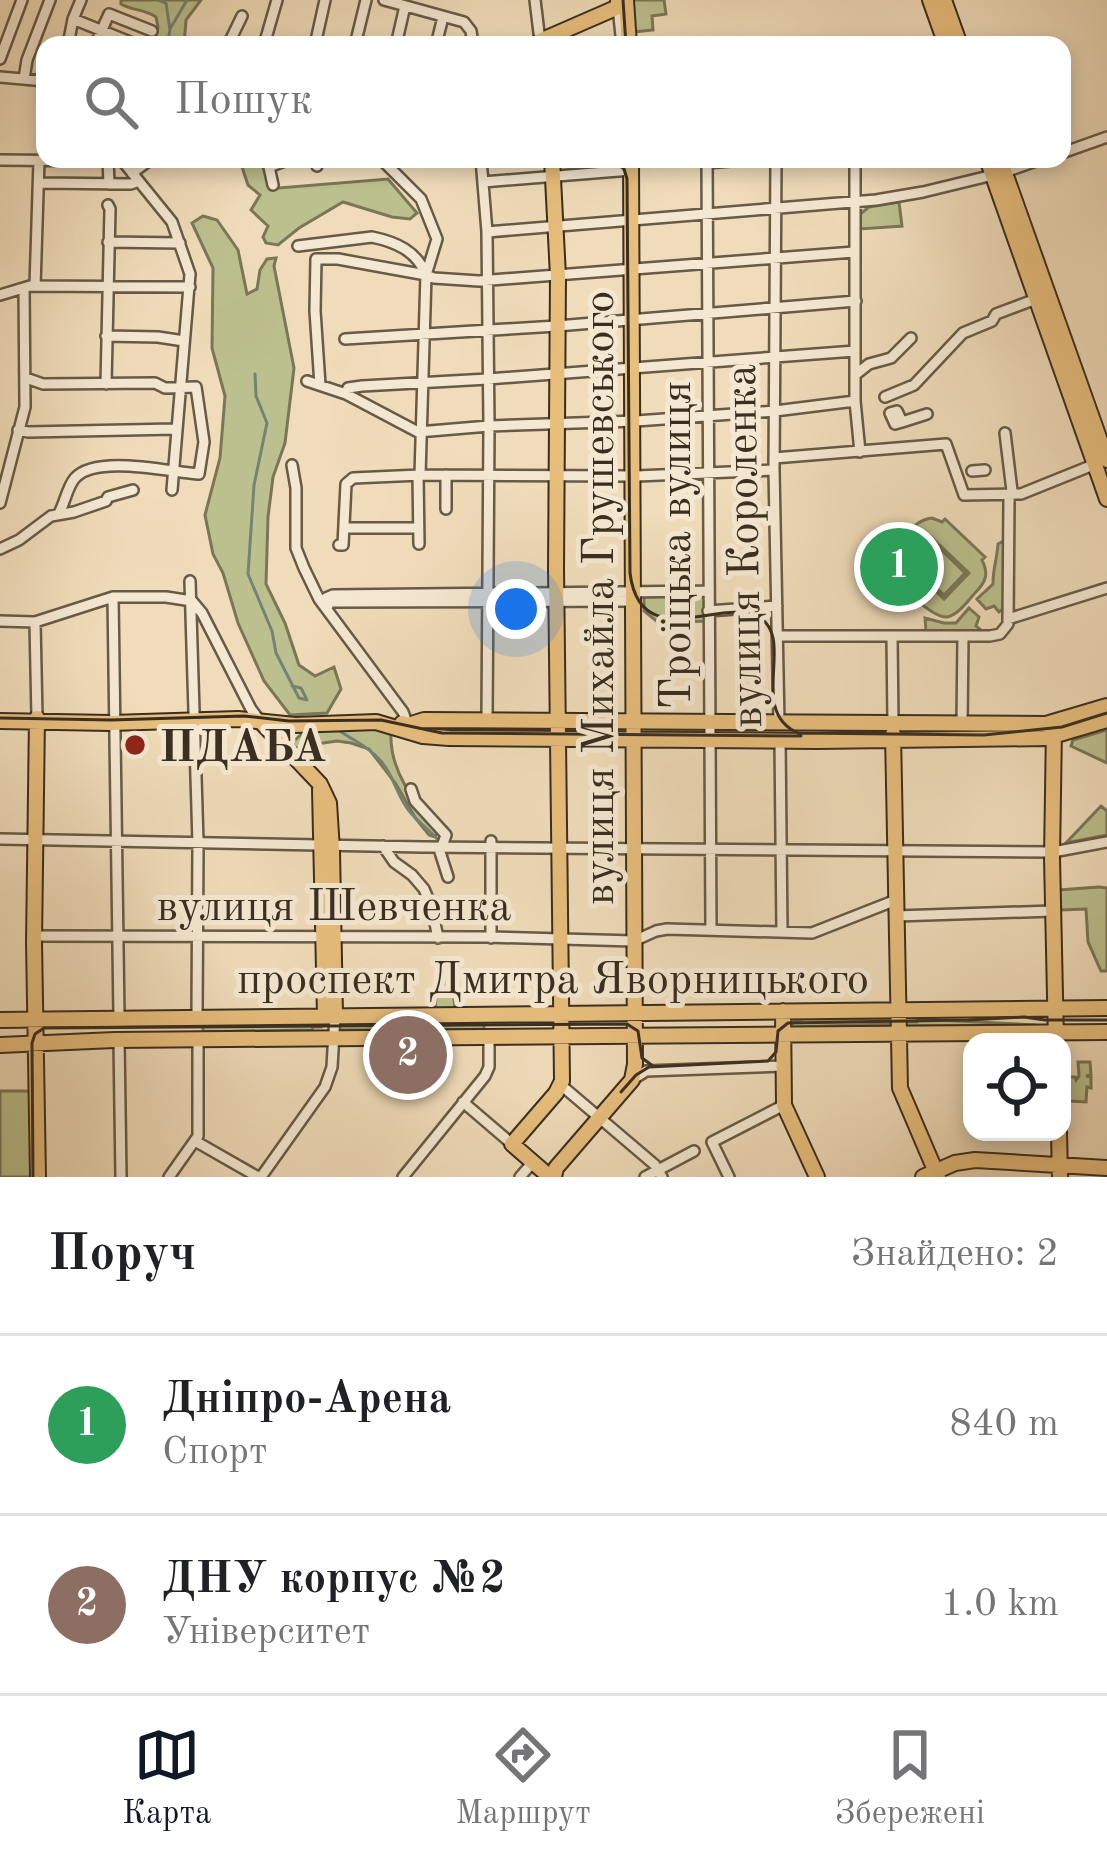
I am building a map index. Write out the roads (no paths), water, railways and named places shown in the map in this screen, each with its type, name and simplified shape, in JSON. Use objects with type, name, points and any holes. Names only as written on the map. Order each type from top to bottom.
[{"type":"main road","points":[[930,0],[943,36]]},
{"type":"main road","points":[[944,0],[957,36]]},
{"type":"main road","points":[[554,36],[621,2],[625,36]]},
{"type":"main road","points":[[553,168],[558,277],[561,1084],[512,1144],[547,1170],[632,1081]]},
{"type":"main road","name":"вулиця Михайла Грушевського","points":[[631,168],[632,1081]]},
{"type":"main road","points":[[998,170],[1036,299],[1104,461]]},
{"type":"main road","points":[[998,170],[1104,461],[1107,499]]},
{"type":"main road","points":[[406,726],[449,738],[780,740],[962,724],[1054,730],[1107,706]]},
{"type":"main road","points":[[258,718],[276,729],[320,784],[330,1015]]},
{"type":"main road","points":[[0,719],[258,718],[406,726],[487,720],[709,721],[893,731],[1054,730],[1107,720]]},
{"type":"main road","points":[[37,720],[38,1177]]},
{"type":"main road","points":[[276,729],[308,722]]},
{"type":"main road","points":[[1054,730],[1056,1033]]},
{"type":"main road","points":[[893,731],[902,1097],[932,1175],[969,1160],[1060,1171],[1107,1168]]},
{"type":"main road","name":"проспект Дмитра Яворницького","points":[[0,1020],[1107,1008]]},
{"type":"main road","points":[[783,1011],[784,1105],[817,1177]]},
{"type":"main road","points":[[489,1013],[489,1037]]},
{"type":"main road","name":"проспект Дмитра Яворницького","points":[[1071,1036],[1107,1032]]},
{"type":"main road","name":"проспект Дмитра Яворницького","points":[[0,1045],[119,1040],[963,1035]]},
{"type":"main road","points":[[1059,1141],[1060,1171]]},
{"type":"street","points":[[0,59],[22,0]]},
{"type":"street","points":[[36,36],[50,0]]},
{"type":"street","points":[[70,36],[81,0]]},
{"type":"street","points":[[267,36],[278,0]]},
{"type":"street","points":[[317,36],[326,0]]},
{"type":"street","points":[[357,36],[366,0]]},
{"type":"street","points":[[384,0],[469,25],[471,36]]},
{"type":"street","points":[[535,0],[539,36]]},
{"type":"street","points":[[397,36],[405,6]]},
{"type":"street","points":[[99,36],[109,14],[152,31]]},
{"type":"street","points":[[232,36],[242,16]]},
{"type":"street","points":[[438,36],[443,17]]},
{"type":"street","points":[[73,19],[114,36]]},
{"type":"street","points":[[24,79],[36,37]]},
{"type":"street","points":[[0,77],[36,80]]},
{"type":"street","points":[[1071,150],[1107,137]]},
{"type":"street","points":[[0,160],[36,161]]},
{"type":"street","points":[[0,503],[25,407],[39,168]]},
{"type":"street","points":[[107,168],[110,184]]},
{"type":"street","points":[[128,168],[172,221],[190,274],[172,490]]},
{"type":"street","points":[[39,183],[131,184],[142,168]]},
{"type":"street","points":[[268,168],[273,185]]},
{"type":"street","points":[[390,168],[421,199],[438,243],[426,274],[419,544]]},
{"type":"street","points":[[482,168],[488,280],[487,720]]},
{"type":"street","points":[[483,182],[548,168]]},
{"type":"street","points":[[559,168],[600,172],[618,168]]},
{"type":"street","points":[[599,168],[600,172]]},
{"type":"street","name":"Троїцька вулиця","points":[[707,168],[711,930]]},
{"type":"street","name":"вулиця Короленка","points":[[776,168],[774,470],[782,932]]},
{"type":"street","points":[[855,168],[855,401],[860,452]]},
{"type":"street","points":[[487,232],[854,202],[923,192],[998,170]]},
{"type":"street","points":[[106,384],[108,205]]},
{"type":"street","points":[[298,246],[381,239],[405,249],[421,262],[426,274]]},
{"type":"street","points":[[108,242],[180,243]]},
{"type":"street","points":[[320,385],[316,259],[434,278],[488,280],[854,252]]},
{"type":"street","points":[[0,295],[30,287],[190,287]]},
{"type":"street","points":[[885,398],[914,386],[963,333],[1036,299]]},
{"type":"street","points":[[345,339],[856,301]]},
{"type":"street","points":[[106,336],[184,341]]},
{"type":"street","points":[[855,375],[869,364],[891,358],[911,338]]},
{"type":"street","points":[[346,394],[352,387],[855,351]]},
{"type":"street","points":[[26,379],[43,384],[196,387],[204,442],[199,474],[111,465],[85,472],[74,480],[58,513]]},
{"type":"street","points":[[307,381],[346,394],[413,431],[633,422],[855,401]]},
{"type":"street","points":[[902,422],[927,414]]},
{"type":"street","points":[[18,430],[175,429]]},
{"type":"street","points":[[1005,433],[1012,494],[1008,622]]},
{"type":"street","points":[[774,458],[946,444],[964,495],[1021,494],[1104,461]]},
{"type":"street","points":[[446,509],[450,457]]},
{"type":"street","points":[[292,465],[297,552],[406,726]]},
{"type":"street","points":[[339,545],[343,545],[347,481],[353,478],[774,470]]},
{"type":"street","points":[[973,471],[985,470]]},
{"type":"street","points":[[0,549],[58,513],[84,509],[133,490]]},
{"type":"street","points":[[344,528],[418,528]]},
{"type":"street","points":[[190,581],[198,842],[197,1016]]},
{"type":"street","points":[[778,636],[995,636],[1008,622],[1107,587]]},
{"type":"street","points":[[327,603],[633,597],[708,591]]},
{"type":"street","points":[[113,597],[119,1017]]},
{"type":"street","points":[[0,621],[35,622],[113,597],[192,601],[258,718]]},
{"type":"street","points":[[708,610],[777,606]]},
{"type":"street","points":[[35,622],[37,720]]},
{"type":"street","points":[[892,636],[893,731]]},
{"type":"street","points":[[962,724],[963,636]]},
{"type":"street","points":[[410,789],[446,836],[440,852],[448,877]]},
{"type":"street","points":[[0,839],[1052,852],[1107,842]]},
{"type":"street","points":[[491,843],[491,938]]},
{"type":"street","points":[[383,846],[424,889],[437,938]]},
{"type":"street","name":"вулиця Шевченка","points":[[34,936],[634,941],[662,929],[816,932],[896,908],[1053,911]]},
{"type":"street","points":[[195,1141],[259,1177],[328,1081],[330,1015]]},
{"type":"street","points":[[409,1175],[485,1076],[489,1037]]},
{"type":"street","points":[[119,1040],[121,1177]]},
{"type":"street","points":[[169,1177],[198,1130],[198,1040]]},
{"type":"street","points":[[632,1081],[646,1071],[784,1066]]},
{"type":"street","points":[[561,1084],[660,1173]]},
{"type":"street","points":[[463,1102],[512,1144]]},
{"type":"street","points":[[729,1177],[713,1146],[784,1105]]},
{"type":"street","points":[[645,1177],[694,1151]]},
{"type":"street","points":[[520,1177],[547,1170]]},
{"type":"waterway","points":[[158,0],[166,3],[169,36]]},
{"type":"waterway","points":[[170,29],[187,0]]},
{"type":"waterway","points":[[255,374],[256,396],[267,423],[254,485],[248,574],[276,653],[299,698],[307,700]]},
{"type":"waterway","points":[[292,686],[301,688],[306,698]]},
{"type":"waterway","points":[[326,730],[340,731],[375,755],[413,816],[438,840]]},
{"type":"tram line","points":[[623,0],[625,36]]},
{"type":"tram line","points":[[623,168],[627,179],[630,573],[637,597],[649,611],[683,618],[741,612],[757,616],[768,626],[773,640],[775,708],[798,733],[984,735],[1062,727],[1107,713]]},
{"type":"tram line","points":[[0,718],[244,716],[289,721],[381,720],[442,733],[801,736]]},
{"type":"tram line","points":[[621,1092],[649,1067],[768,1061],[776,1052],[778,1031],[788,1023],[1024,1017],[1107,1020]]},
{"type":"tram line","points":[[33,1177],[32,1043],[44,1028],[627,1024],[638,1031],[642,1058],[653,1066]]},
{"type":"place","name":"Дніпро-Арена","points":[[899,567]]},
{"type":"place","name":"ПДАБА","points":[[135,745]]},
{"type":"place","name":"ДНУ корпус №2","points":[[408,1055]]}]
